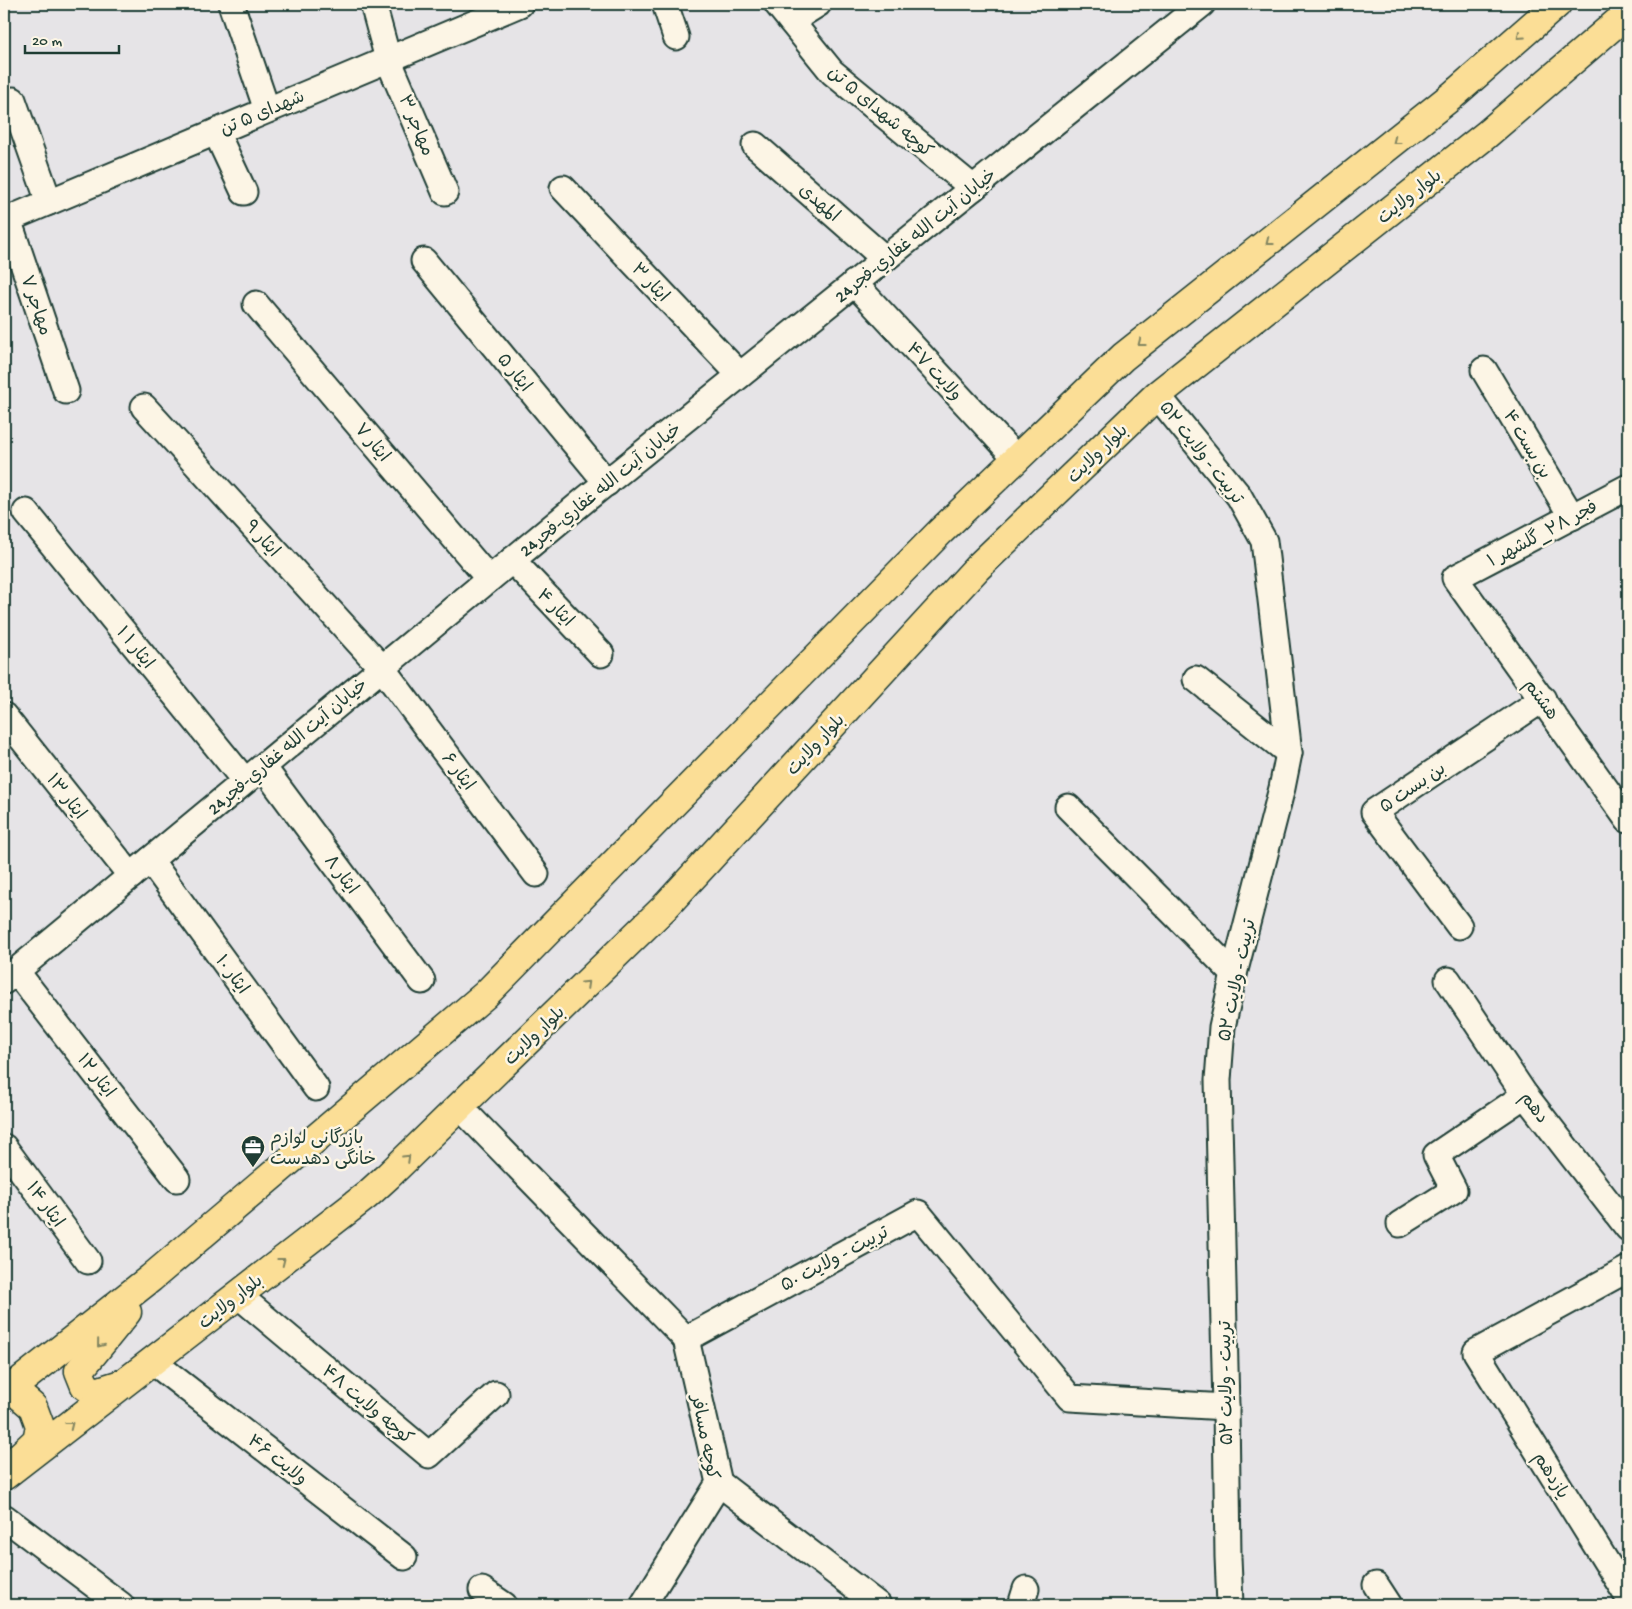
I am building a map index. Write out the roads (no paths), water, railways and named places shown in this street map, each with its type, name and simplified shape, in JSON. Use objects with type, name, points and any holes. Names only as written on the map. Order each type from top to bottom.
[{"type":"main road","points":[[4,1472],[37,1440],[40,1426],[33,1406],[7,1391],[151,1278],[486,995],[941,531],[1123,357],[1453,95],[1557,4]]},
{"type":"main road","name":"بلوار ولایت","points":[[4,1476],[366,1196],[664,908],[977,568],[1157,396],[1486,136],[1628,13]]},
{"type":"main road","points":[[124,1383],[96,1392],[85,1386],[79,1371],[99,1344],[136,1302],[151,1278]]},
{"type":"street","points":[[231,4],[266,110]]},
{"type":"street","name":"مهاجر ۳","points":[[373,4],[388,59],[445,192]]},
{"type":"street","points":[[665,4],[676,37]]},
{"type":"street","points":[[784,12],[818,4]]},
{"type":"street","name":"خيابان آيت الله غفاري-فجر24","points":[[10,976],[607,482],[1202,4]]},
{"type":"street","name":"شهدای ۵ تن","points":[[6,220],[512,5]]},
{"type":"street","name":"کوچه شهدای ۵ تن","points":[[784,12],[832,72],[973,188]]},
{"type":"street","points":[[13,100],[49,202]]},
{"type":"street","points":[[216,132],[244,192]]},
{"type":"street","name":"المهدی","points":[[755,146],[885,259]]},
{"type":"street","name":"ایثار ۳","points":[[563,188],[740,376]]},
{"type":"street","name":"مهاجر ۷","points":[[6,220],[66,391]]},
{"type":"street","name":"ایثار ۵","points":[[424,261],[607,482]]},
{"type":"street","name":"ولایت ۴۷","points":[[854,283],[1016,459]]},
{"type":"street","name":"ایثار ۷","points":[[256,304],[489,579]]},
{"type":"street","name":"بن بست ۴","points":[[1484,370],[1572,517]]},
{"type":"street","name":"تربیت - ولایت ۵۲","points":[[1157,396],[1239,496],[1264,541],[1289,753],[1282,788],[1222,1027],[1218,1080],[1230,1605]]},
{"type":"street","name":"ایثار ۹","points":[[144,408],[382,668]]},
{"type":"street","name":"فجر ۲۸_گلشهر ۱","points":[[1455,578],[1628,487]]},
{"type":"street","name":"ایثار ۱ ۱","points":[[26,512],[254,774]]},
{"type":"street","name":"ایثار ۴","points":[[512,560],[601,654]]},
{"type":"street","name":"هشتم","points":[[1455,578],[1628,820]]},
{"type":"street","name":"ایثار ۶","points":[[382,668],[536,874]]},
{"type":"street","points":[[1196,679],[1289,753]]},
{"type":"street","name":"بن بست ۵","points":[[1459,926],[1374,812],[1543,699]]},
{"type":"street","name":"ایثار ۱۳","points":[[4,716],[131,876]]},
{"type":"street","name":"ایثار ۸","points":[[254,774],[422,981]]},
{"type":"street","points":[[1068,807],[1234,974]]},
{"type":"street","name":"ایثار ۱۰","points":[[150,860],[316,1088]]},
{"type":"street","name":"ایثار ۱۲","points":[[10,976],[177,1179]]},
{"type":"street","name":"دهم","points":[[1448,980],[1525,1095],[1628,1228]]},
{"type":"street","points":[[1400,1224],[1454,1190],[1436,1155],[1525,1095]]},
{"type":"street","points":[[460,1107],[686,1339]]},
{"type":"street","name":"ایثار ۱۴","points":[[4,1147],[88,1261]]},
{"type":"street","name":"تربیت - ولایت ۵۰","points":[[686,1339],[918,1213],[1070,1398],[1226,1407]]},
{"type":"street","name":"یازدهم","points":[[1628,1269],[1476,1352],[1628,1598]]},
{"type":"street","name":"کوچه ولایت ۴۸","points":[[238,1295],[429,1455],[496,1394]]},
{"type":"street","name":"کوچه مسافر","points":[[643,1605],[718,1483],[686,1339]]},
{"type":"street","name":"ولایت ۴۶","points":[[152,1361],[404,1557]]},
{"type":"street","points":[[718,1483],[878,1605]]},
{"type":"street","points":[[4,1517],[121,1605]]},
{"type":"street","points":[[482,1590],[504,1605]]},
{"type":"place","name":"بازرگانی لوازم خانگی دهدست","points":[[253,1168]]}]
